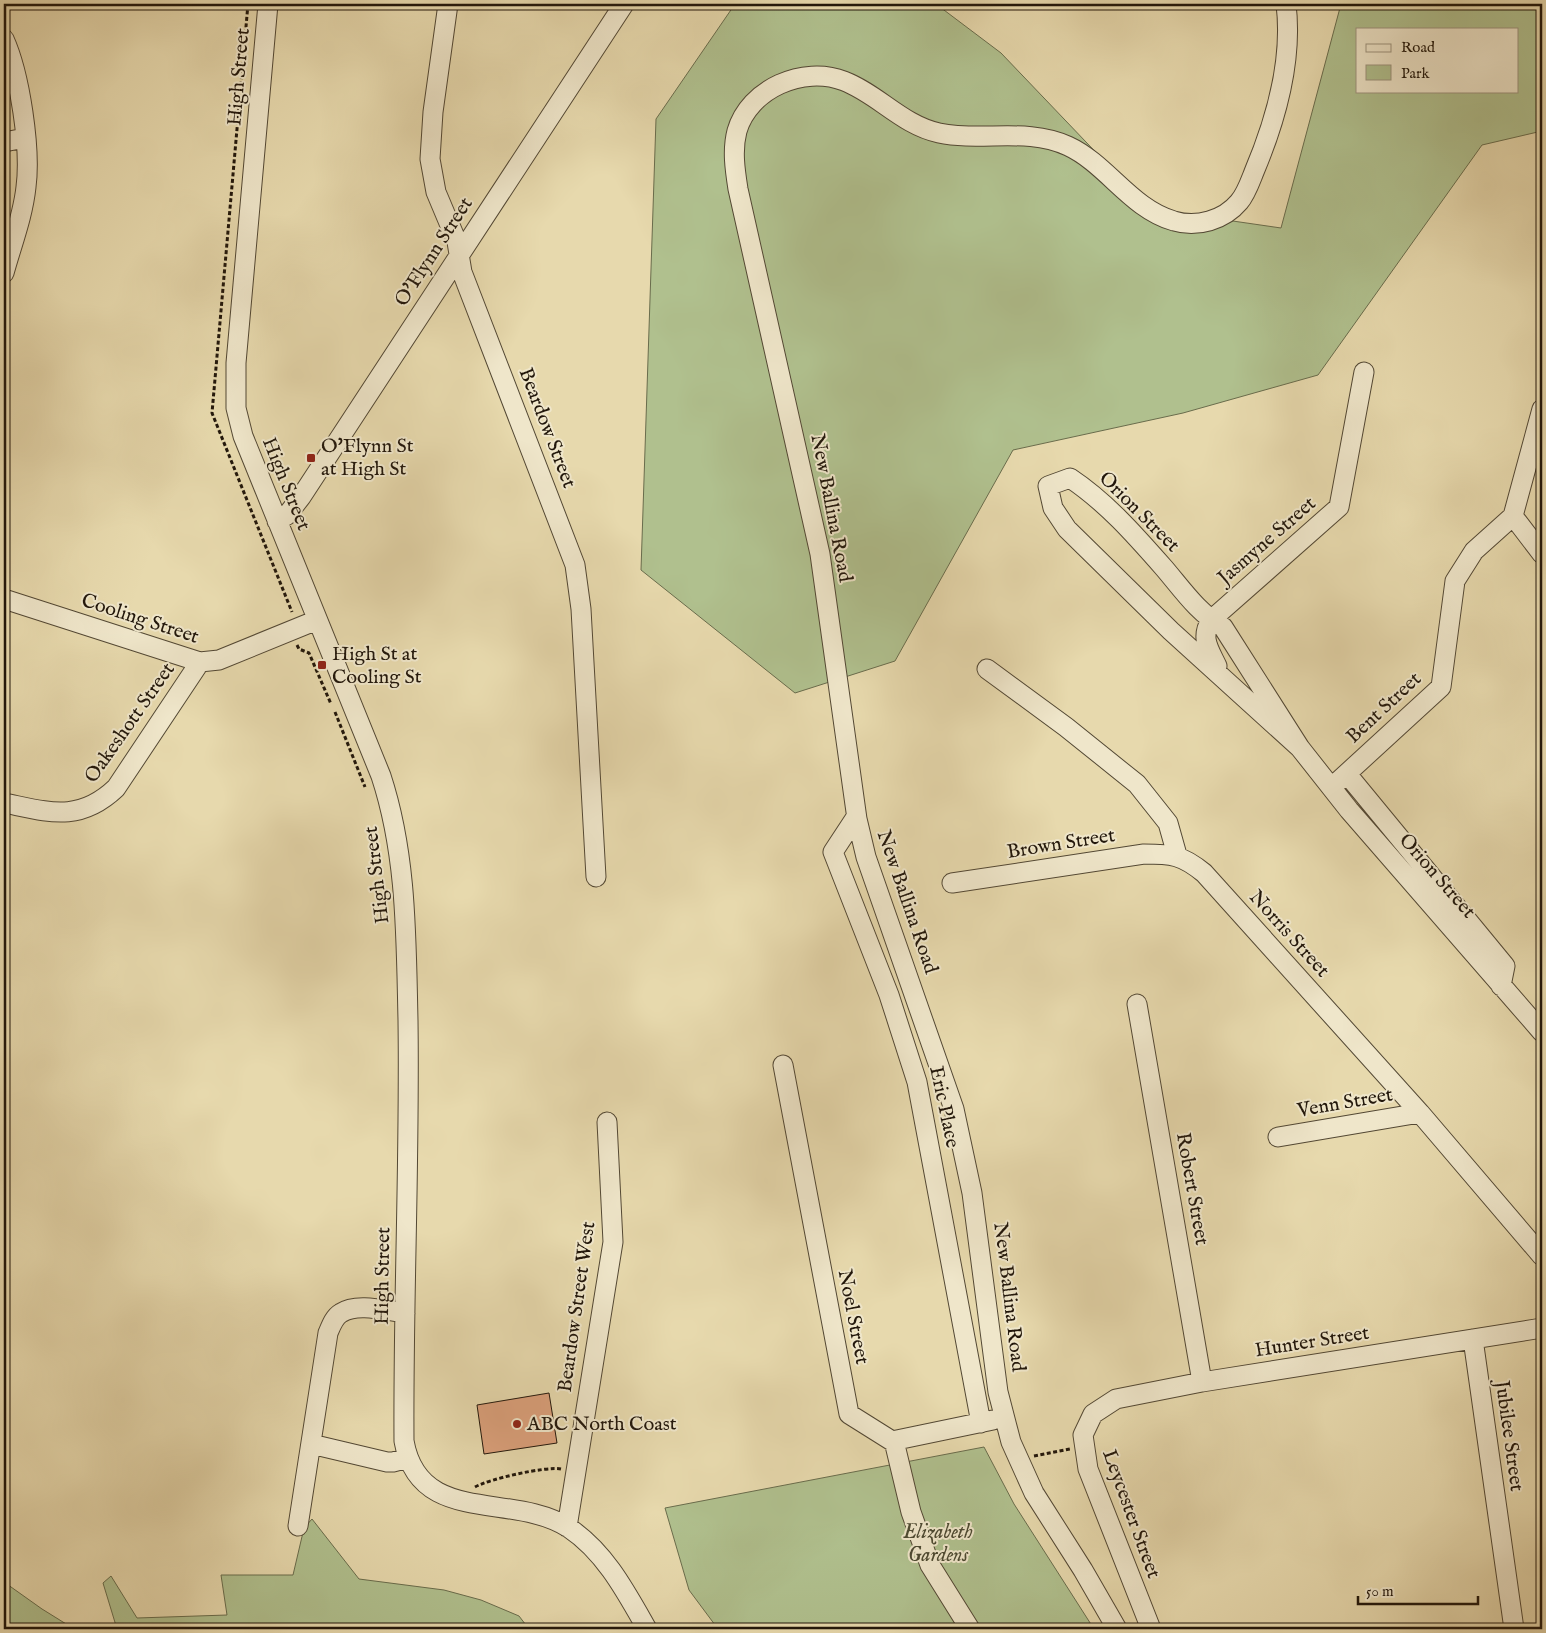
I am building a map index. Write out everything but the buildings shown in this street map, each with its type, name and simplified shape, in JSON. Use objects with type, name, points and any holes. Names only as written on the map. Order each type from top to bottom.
[{"type":"street","name":"High Street","points":[[268,4],[235,388],[238,423],[391,806],[406,910],[409,1109],[404,1441],[408,1458],[418,1478],[437,1493],[468,1502],[540,1515],[568,1527],[595,1549],[624,1588],[647,1629]]},
{"type":"street","name":"Beardow Street","points":[[448,4],[433,112],[430,159],[436,192],[457,242],[462,272],[575,565],[581,609],[596,877]]},
{"type":"street","name":"O'Flynn Street","points":[[277,521],[287,515],[301,497],[624,4]]},
{"type":"street","name":"New Ballina Road","points":[[1117,1629],[1083,1570],[1034,1493],[1020,1464],[1004,1418],[995,1370],[972,1193],[954,1109],[866,857],[856,817],[820,554],[738,190],[734,160],[736,140],[748,108],[770,90],[792,78],[818,76],[843,80],[913,124],[938,133],[963,136],[1031,135],[1068,146],[1080,152],[1139,202],[1160,216],[1175,222],[1194,224],[1211,221],[1228,212],[1240,201],[1258,163],[1269,133],[1285,66],[1287,37],[1286,4]]},
{"type":"street","points":[[4,39],[15,70],[25,138],[26,186],[4,272]]},
{"type":"street","points":[[4,142],[25,138]]},
{"type":"street","name":"Jasmyne Street","points":[[1211,620],[1339,508],[1364,372]]},
{"type":"street","points":[[1542,408],[1513,516],[1542,554]]},
{"type":"street","name":"Orion Street","points":[[1300,748],[1171,632],[1067,529],[1053,508],[1048,486],[1070,478],[1093,493],[1211,620],[1223,626],[1300,748],[1349,810],[1542,1032]]},
{"type":"street","name":"Bent Street","points":[[1332,787],[1441,687],[1455,581],[1474,551],[1513,516]]},
{"type":"street","name":"Cooling Street","points":[[4,599],[200,662],[219,660],[317,620]]},
{"type":"street","points":[[1211,620],[1205,630],[1206,644],[1222,676]]},
{"type":"street","name":"Oakeshott Street","points":[[4,803],[48,812],[65,812],[83,810],[101,802],[116,788],[200,662]]},
{"type":"street","points":[[987,669],[1066,727],[1137,784],[1168,823],[1177,855]]},
{"type":"street","points":[[1346,774],[1504,966],[1501,986]]},
{"type":"street","name":"Eric Place","points":[[856,817],[833,852],[889,995],[917,1082],[981,1423]]},
{"type":"street","name":"Brown Street","points":[[952,883],[1144,854],[1177,855]]},
{"type":"street","name":"Norris Street","points":[[1177,855],[1191,862],[1204,873],[1420,1113],[1542,1256]]},
{"type":"street","name":"Robert Street","points":[[1137,1004],[1202,1382]]},
{"type":"street","name":"Noel Street","points":[[783,1065],[849,1414],[894,1441]]},
{"type":"street","name":"Venn Street","points":[[1278,1137],[1420,1113]]},
{"type":"street","name":"Beardow Street West","points":[[568,1527],[613,1242],[607,1122]]},
{"type":"street","points":[[298,1526],[328,1333],[334,1320],[341,1313],[350,1309],[405,1313]]},
{"type":"street","name":"Hunter Street","points":[[1093,1414],[1116,1399],[1202,1382],[1542,1328]]},
{"type":"street","name":"Jubilee Street","points":[[1473,1339],[1514,1629]]},
{"type":"street","name":"Leycester Street","points":[[1093,1414],[1083,1435],[1088,1469],[1151,1629]]},
{"type":"street","points":[[970,1629],[930,1565],[911,1512],[894,1441],[1004,1418]]},
{"type":"street","points":[[311,1444],[388,1462],[408,1458]]},
{"type":"path","points":[[294,639],[299,649],[309,653],[366,791]]},
{"type":"path","points":[[1037,1455],[1078,1448]]},
{"type":"path","points":[[470,1487],[496,1478],[559,1468],[568,1472],[574,1485]]},
{"type":"green space","points":[[735,4],[936,4],[1001,53],[1150,209],[1281,228],[1341,4],[1542,4],[1542,131],[1482,145],[1318,375],[1183,413],[1013,450],[895,661],[795,693],[641,570],[656,119]]},
{"type":"green space","name":"Elizabeth Gardens","points":[[984,1447],[1014,1504],[1094,1629],[718,1629],[689,1590],[665,1508]]},
{"type":"green space","points":[[312,1519],[359,1579],[444,1590],[481,1600],[519,1616],[529,1629],[117,1629],[103,1583],[111,1576],[137,1618],[227,1615],[221,1575],[293,1575],[304,1528]]},
{"type":"green space","points":[[4,1582],[71,1627],[99,1629],[4,1629]]},
{"type":"place","name":"O'Flynn St at High St","points":[[311,458]]},
{"type":"place","name":"High St at Cooling St","points":[[322,665]]},
{"type":"place","name":"ABC North Coast","points":[[517,1424]]}]
